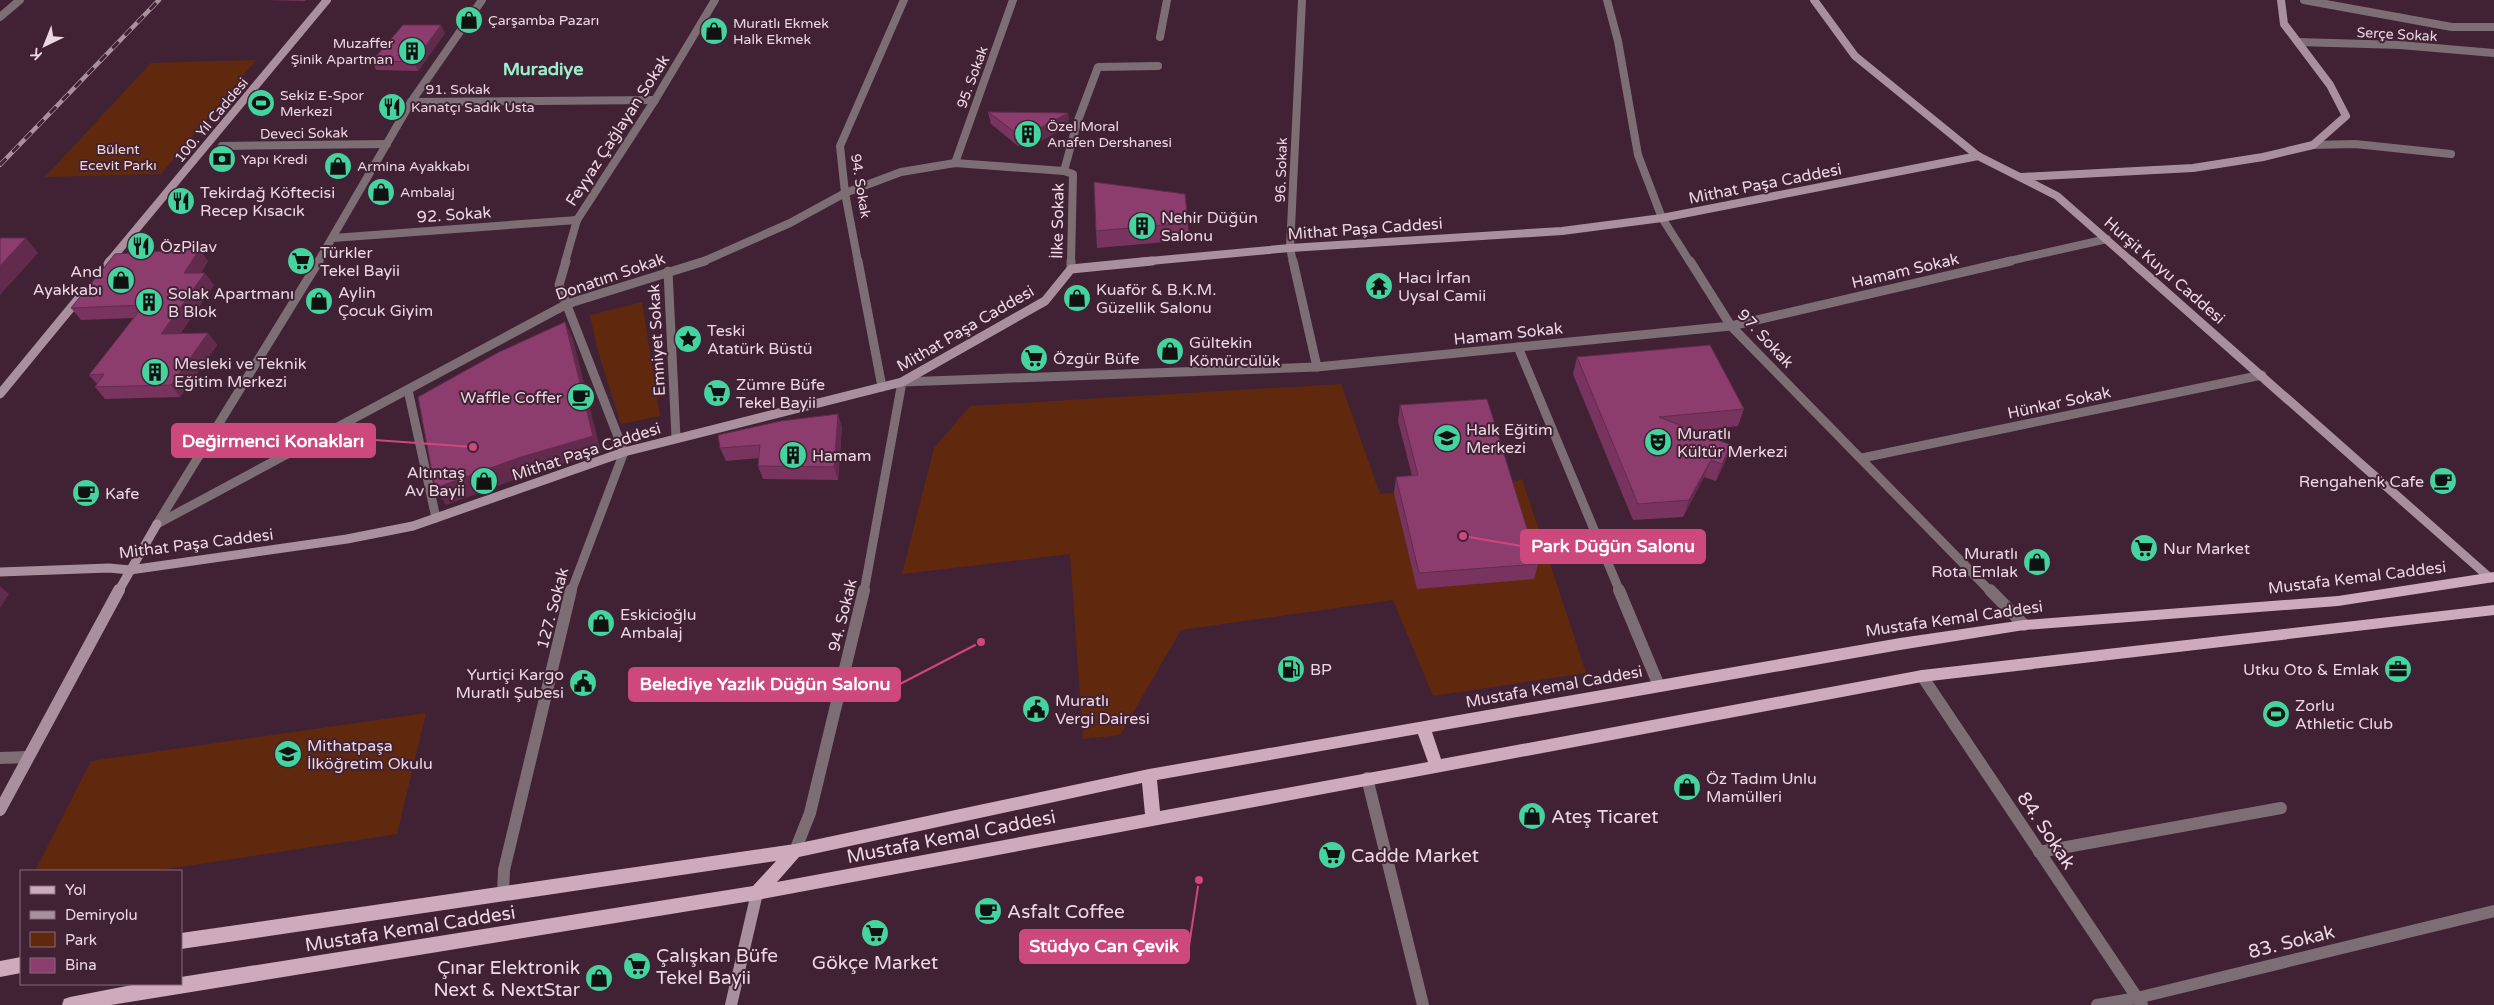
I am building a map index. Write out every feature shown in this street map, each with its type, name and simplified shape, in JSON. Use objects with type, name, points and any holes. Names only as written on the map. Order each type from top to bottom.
[{"type":"main road","name":"Mustafa Kemal Caddesi","points":[[182,942],[795,851],[1149,775],[1659,686],[2024,625],[2338,601],[2493,579]]},
{"type":"main road","name":"Mustafa Kemal Caddesi","points":[[70,1005],[132,998],[757,893],[1922,676],[2494,610]]},
{"type":"main road","points":[[1423,727],[1436,765]]},
{"type":"main road","points":[[1149,775],[1153,818]]},
{"type":"main road","points":[[757,893],[795,851]]},
{"type":"main road","points":[[0,968],[20,965]]},
{"type":"street","points":[[0,18],[20,0]]},
{"type":"street","name":"100. Yıl Caddesi","points":[[101,272],[327,0]]},
{"type":"street","points":[[0,810],[130,570],[157,524],[333,238],[411,102],[482,0]]},
{"type":"street","name":"Feyyaz Çağlayan Sokak","points":[[624,452],[559,285],[577,220],[655,100],[716,0]]},
{"type":"street","name":"94. Sokak","points":[[882,388],[845,192],[840,146],[904,0]]},
{"type":"street","name":"95. Sokak","points":[[955,163],[1013,0]]},
{"type":"street","points":[[1160,37],[1167,0]]},
{"type":"street","name":"96. Sokak","points":[[1302,0],[1290,248],[1317,367]]},
{"type":"street","name":"97. Sokak","points":[[1606,0],[1618,41],[1638,155],[1662,218],[1732,326],[2024,625]]},
{"type":"street","name":"Hurşit Kuyu Caddesi","points":[[1814,0],[1855,56],[1978,156],[2057,196],[2493,579]]},
{"type":"street","points":[[2281,0],[2284,24],[2330,85],[2346,116],[2313,145]]},
{"type":"street","points":[[2304,0],[2452,27],[2494,28]]},
{"type":"street","name":"Serçe Sokak","points":[[2298,42],[2400,45],[2494,53]]},
{"type":"street","points":[[1064,171],[1078,123],[1098,67],[1158,66]]},
{"type":"street","name":"91. Sokak","points":[[411,102],[655,100]]},
{"type":"street","name":"Deveci Sokak","points":[[222,146],[387,144]]},
{"type":"street","points":[[2020,177],[2193,168],[2262,157],[2313,145],[2355,144],[2451,154]]},
{"type":"street","name":"Mithat Paşa Caddesi","points":[[0,572],[109,568],[130,570],[348,539],[413,526],[624,452],[676,437],[902,382],[1045,300],[1072,269],[1290,248],[1562,231],[1662,218],[1978,156]]},
{"type":"street","name":"Donatım Sokak","points":[[157,524],[567,304],[668,271],[701,263],[790,224],[845,192],[901,172],[955,163],[1064,171],[1073,174]]},
{"type":"street","name":"İlke Sokak","points":[[1072,269],[1073,174]]},
{"type":"street","name":"92. Sokak","points":[[333,238],[577,220]]},
{"type":"street","name":"Hamam Sokak","points":[[902,382],[1317,367],[1732,326],[2107,239]]},
{"type":"street","name":"Emniyet Sokak","points":[[668,271],[676,437]]},
{"type":"street","points":[[0,394],[82,295]]},
{"type":"street","points":[[1518,347],[1659,686]]},
{"type":"street","name":"Hünkar Sokak","points":[[1862,458],[2262,375]]},
{"type":"street","name":"94. Sokak","points":[[795,851],[810,813],[870,568],[902,382]]},
{"type":"street","points":[[408,390],[436,518]]},
{"type":"street","name":"127. Sokak","points":[[502,894],[504,870],[573,583],[624,452]]},
{"type":"street","name":"84. Sokak","points":[[1922,676],[2140,1002]]},
{"type":"street","points":[[0,758],[28,757]]},
{"type":"street","points":[[1367,778],[1423,1005]]},
{"type":"street","points":[[2039,852],[2281,808]]},
{"type":"street","points":[[731,1005],[757,893]]},
{"type":"street","name":"83. Sokak","points":[[2097,1005],[2140,1002],[2494,911]]},
{"type":"green space","name":"Bülent Ecevit Parkı","points":[[256,60],[161,174],[45,177],[151,63]]},
{"type":"green space","points":[[642,302],[660,416],[621,424],[598,351],[590,315]]},
{"type":"green space","points":[[1341,384],[1380,494],[1505,485],[1522,479],[1586,673],[1433,696],[1393,600],[1181,630],[1120,735],[1083,739],[1070,554],[902,574],[934,448],[970,406]]},
{"type":"green space","points":[[426,713],[397,834],[160,870],[36,870],[91,761]]},
{"type":"building","points":[[403,25],[441,25],[414,62],[372,61]]},
{"type":"building","points":[[988,112],[1068,113],[1030,133],[1016,133]]},
{"type":"building","points":[[1094,182],[1185,194],[1188,223],[1096,231]]},
{"type":"building","points":[[0,238],[26,238],[0,266]]},
{"type":"building","points":[[200,249],[184,273],[205,273],[161,334],[208,333],[171,385],[95,387],[104,374],[89,375],[144,305],[71,308],[115,254]]},
{"type":"building","points":[[565,322],[593,436],[521,457],[435,488],[418,397],[499,352]]},
{"type":"building","name":"Muratlı Kültür Merkezi","points":[[1710,345],[1744,409],[1659,417],[1731,445],[1722,464],[1711,460],[1689,500],[1638,504],[1577,357]]},
{"type":"building","points":[[1487,399],[1538,564],[1419,573],[1396,477],[1418,475],[1400,405]]},
{"type":"building","points":[[838,414],[834,467],[758,466],[760,445],[720,448],[718,435],[781,421]]},
{"type":"railway","points":[[0,165],[159,0]]},
{"type":"place","name":"Çarşamba Pazarı","points":[[469,20]]},
{"type":"place","name":"Muratlı Ekmek Halk Ekmek","points":[[714,31]]},
{"type":"place","name":"Muzaffer Şinik Apartman","points":[[412,51]]},
{"type":"place","name":"Sekiz E-Spor Merkezi","points":[[261,103]]},
{"type":"place","name":"Kanatçı Sadık Usta","points":[[392,107]]},
{"type":"place","name":"Özel Moral Anafen Dershanesi","points":[[1028,134]]},
{"type":"place","name":"Yapı Kredi","points":[[222,159]]},
{"type":"place","name":"Armina Ayakkabı","points":[[338,166]]},
{"type":"place","name":"Ambalaj","points":[[381,192]]},
{"type":"place","name":"Tekirdağ Köftecisi Recep Kısacık","points":[[181,201]]},
{"type":"place","name":"Nehir Düğün Salonu","points":[[1142,226]]},
{"type":"place","name":"ÖzPilav","points":[[141,246]]},
{"type":"place","name":"Türkler Tekel Bayii","points":[[301,261]]},
{"type":"place","name":"And Ayakkabı","points":[[121,280]]},
{"type":"place","name":"Hacı İrfan Uysal Camii","points":[[1379,286]]},
{"type":"place","name":"Kuaför & B.K.M. Güzellik Salonu","points":[[1077,298]]},
{"type":"place","name":"Aylin Çocuk Giyim","points":[[319,301]]},
{"type":"place","name":"Solak Apartmanı B Blok","points":[[149,302]]},
{"type":"place","name":"Teski Atatürk Büstü","points":[[688,339]]},
{"type":"place","name":"Gültekin Kömürcülük","points":[[1170,351]]},
{"type":"place","name":"Özgür Büfe","points":[[1034,358]]},
{"type":"place","name":"Mesleki ve Teknik Eğitim Merkezi","points":[[155,372]]},
{"type":"place","name":"Zümre Büfe Tekel Bayii","points":[[717,393]]},
{"type":"place","name":"Waffle Coffer","points":[[581,397]]},
{"type":"place","name":"Halk Eğitim Merkezi","points":[[1447,438]]},
{"type":"place","name":"Muratlı Kültür Merkezi","points":[[1658,442]]},
{"type":"place","name":"Değirmenci Konakları","points":[[473,447]]},
{"type":"place","name":"Hamam","points":[[793,455]]},
{"type":"place","name":"Altıntaş Av Bayii","points":[[484,481]]},
{"type":"place","name":"Rengahenk Cafe","points":[[2443,481]]},
{"type":"place","name":"Kafe","points":[[86,493]]},
{"type":"place","name":"Park Düğün Salonu","points":[[1463,536]]},
{"type":"place","name":"Nur Market","points":[[2144,548]]},
{"type":"place","name":"Muratlı Rota Emlak","points":[[2037,562]]},
{"type":"place","name":"Eskicioğlu Ambalaj","points":[[601,623]]},
{"type":"place","name":"Belediye Yazlık Düğün Salonu","points":[[981,642]]},
{"type":"place","name":"BP","points":[[1291,669]]},
{"type":"place","name":"Utku Oto & Emlak","points":[[2398,669]]},
{"type":"place","name":"Yurtiçi Kargo Muratlı Şubesi","points":[[583,683]]},
{"type":"place","name":"Muratlı Vergi Dairesi","points":[[1036,709]]},
{"type":"place","name":"Zorlu Athletic Club","points":[[2276,714]]},
{"type":"place","name":"Mithatpaşa İlköğretim Okulu","points":[[288,754]]},
{"type":"place","name":"Öz Tadım Unlu Mamülleri","points":[[1687,787]]},
{"type":"place","name":"Ateş Ticaret","points":[[1532,816]]},
{"type":"place","name":"Cadde Market","points":[[1332,855]]},
{"type":"place","name":"Stüdyo Can Çevik","points":[[1199,880]]},
{"type":"place","name":"Asfalt Coffee","points":[[988,911]]},
{"type":"place","name":"Gökçe Market","points":[[875,933]]},
{"type":"place","name":"Çalışkan Büfe Tekel Bayii","points":[[637,966]]},
{"type":"place","name":"Çınar Elektronik Next & NextStar","points":[[599,978]]},
{"type":"district","name":"Muradiye","points":[[543,69]]}]
